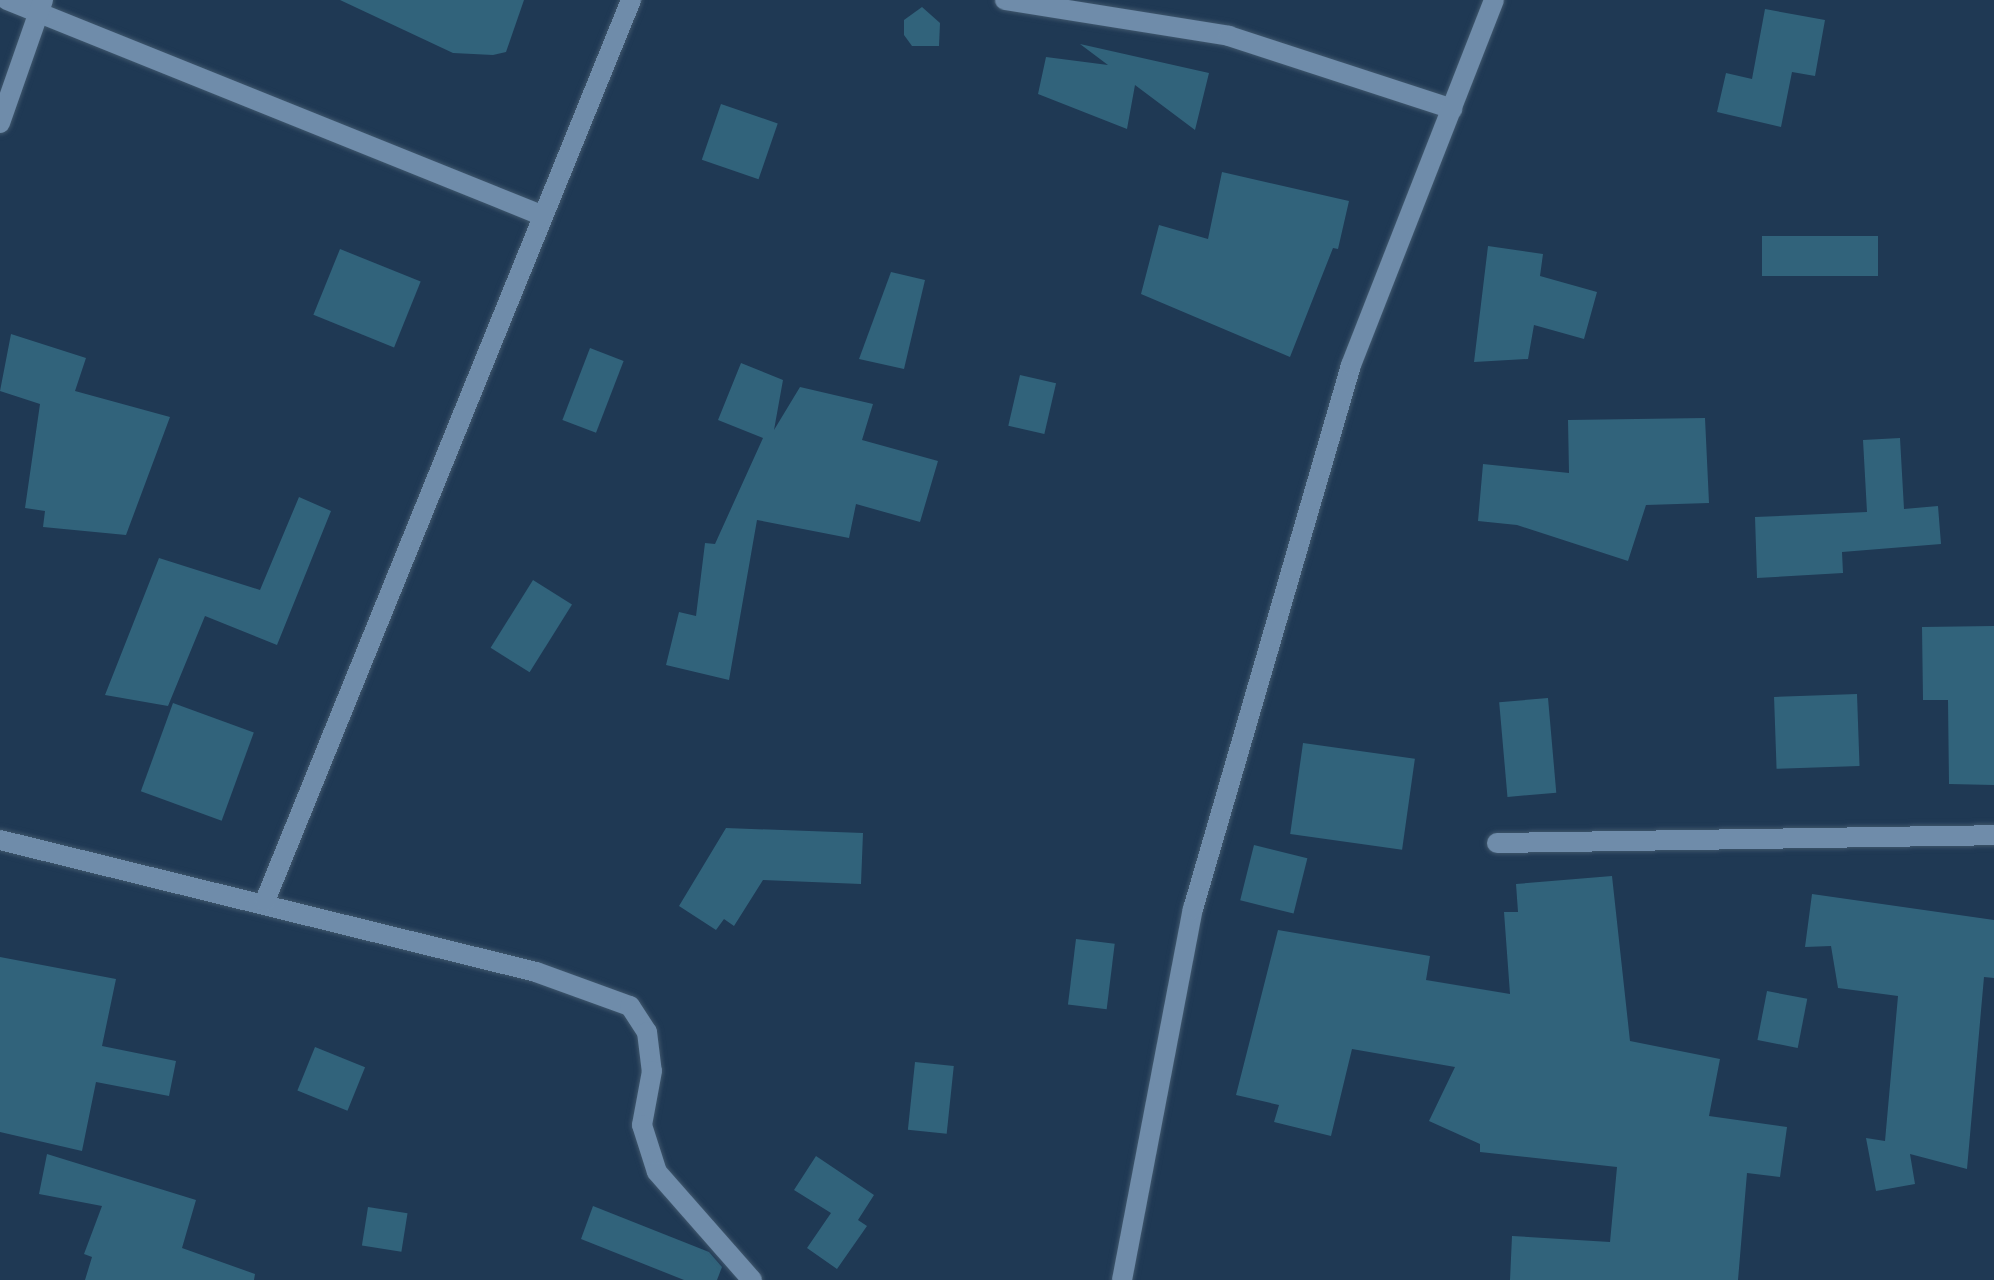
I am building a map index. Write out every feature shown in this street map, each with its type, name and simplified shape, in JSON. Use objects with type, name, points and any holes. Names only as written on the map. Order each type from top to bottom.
[{"type":"street","points":[[6,0],[40,7],[540,215]]},
{"type":"street","points":[[265,901],[540,215],[632,0]]},
{"type":"street","points":[[1006,0],[1229,36],[1452,108]]},
{"type":"street","points":[[1122,1280],[1193,909],[1351,365],[1494,0]]},
{"type":"street","points":[[0,123],[40,7]]},
{"type":"street","points":[[1496,843],[1994,835]]},
{"type":"street","points":[[0,840],[265,901],[536,972],[630,1006],[647,1032],[652,1071],[642,1125],[656,1172],[752,1280]]},
{"type":"building","points":[[340,0],[524,0],[506,52],[493,55],[453,53]]},
{"type":"building","points":[[922,7],[940,23],[939,46],[912,46],[904,35],[904,20]]},
{"type":"building","points":[[1765,9],[1825,20],[1815,76],[1792,72],[1781,127],[1717,112],[1726,73],[1752,79]]},
{"type":"building","points":[[1080,44],[1209,73],[1195,130],[1135,85],[1127,129],[1038,94],[1046,57],[1108,65]]},
{"type":"building","points":[[721,104],[778,124],[759,179],[702,160]]},
{"type":"building","points":[[1222,172],[1349,201],[1338,249],[1333,248],[1290,357],[1141,294],[1159,225],[1208,239]]},
{"type":"building","points":[[1762,236],[1878,236],[1878,276],[1762,276]]},
{"type":"building","points":[[1488,246],[1543,254],[1540,276],[1597,292],[1584,339],[1534,325],[1528,359],[1474,362]]},
{"type":"building","points":[[340,249],[421,282],[394,347],[313,315]]},
{"type":"building","points":[[891,272],[925,280],[904,369],[859,359]]},
{"type":"building","points":[[11,334],[86,358],[75,391],[170,417],[126,535],[43,527],[45,511],[25,508],[40,404],[0,391]]},
{"type":"building","points":[[590,348],[624,361],[596,433],[562,420]]},
{"type":"building","points":[[741,363],[783,380],[774,430],[800,387],[873,404],[862,440],[938,461],[920,522],[856,504],[849,538],[757,520],[729,680],[666,665],[679,612],[696,616],[705,543],[715,544],[763,438],[718,420]]},
{"type":"building","points":[[1020,375],[1056,383],[1044,434],[1008,426]]},
{"type":"building","points":[[1705,418],[1709,503],[1646,505],[1628,561],[1517,525],[1478,521],[1483,464],[1569,473],[1568,420]]},
{"type":"building","points":[[1900,438],[1904,509],[1938,506],[1941,544],[1842,552],[1843,573],[1757,578],[1755,517],[1867,512],[1863,440]]},
{"type":"building","points":[[299,497],[331,511],[277,645],[205,616],[168,706],[105,695],[159,558],[260,590]]},
{"type":"building","points":[[533,580],[572,604],[530,672],[491,648]]},
{"type":"building","points":[[1994,626],[1994,785],[1949,784],[1948,700],[1923,700],[1922,627]]},
{"type":"building","points":[[1857,694],[1860,766],[1777,769],[1774,697]]},
{"type":"building","points":[[1548,698],[1556,793],[1507,797],[1499,702]]},
{"type":"building","points":[[173,703],[254,732],[222,821],[141,791]]},
{"type":"building","points":[[1303,743],[1415,759],[1402,850],[1290,834]]},
{"type":"building","points":[[726,828],[863,833],[861,884],[763,880],[734,926],[724,919],[716,930],[679,906]]},
{"type":"building","points":[[1254,845],[1307,858],[1294,914],[1240,900]]},
{"type":"building","points":[[1612,876],[1630,1041],[1720,1059],[1709,1116],[1787,1127],[1780,1177],[1747,1173],[1738,1280],[1510,1280],[1512,1236],[1610,1242],[1617,1167],[1480,1152],[1480,1144],[1429,1121],[1455,1067],[1352,1049],[1331,1136],[1274,1122],[1279,1105],[1236,1095],[1278,930],[1430,956],[1426,980],[1510,994],[1504,912],[1518,912],[1516,884]]},
{"type":"building","points":[[1812,894],[1994,920],[1994,978],[1984,977],[1967,1169],[1910,1154],[1915,1184],[1876,1191],[1866,1138],[1885,1141],[1898,996],[1838,988],[1831,946],[1805,947]]},
{"type":"building","points":[[1076,939],[1115,944],[1107,1009],[1068,1005]]},
{"type":"building","points":[[0,957],[116,979],[102,1046],[176,1061],[169,1096],[96,1082],[82,1151],[0,1132]]},
{"type":"building","points":[[1767,991],[1807,999],[1798,1048],[1757,1040]]},
{"type":"building","points":[[315,1047],[365,1067],[347,1111],[297,1091]]},
{"type":"building","points":[[915,1062],[954,1066],[947,1134],[908,1130]]},
{"type":"building","points":[[47,1154],[196,1200],[182,1248],[255,1274],[254,1280],[85,1280],[92,1257],[84,1254],[102,1206],[39,1194]]},
{"type":"building","points":[[816,1156],[874,1195],[858,1220],[867,1226],[837,1269],[807,1248],[831,1213],[794,1190]]},
{"type":"building","points":[[593,1206],[709,1252],[722,1267],[717,1280],[684,1280],[581,1239]]},
{"type":"building","points":[[368,1207],[408,1213],[401,1252],[362,1246]]}]
